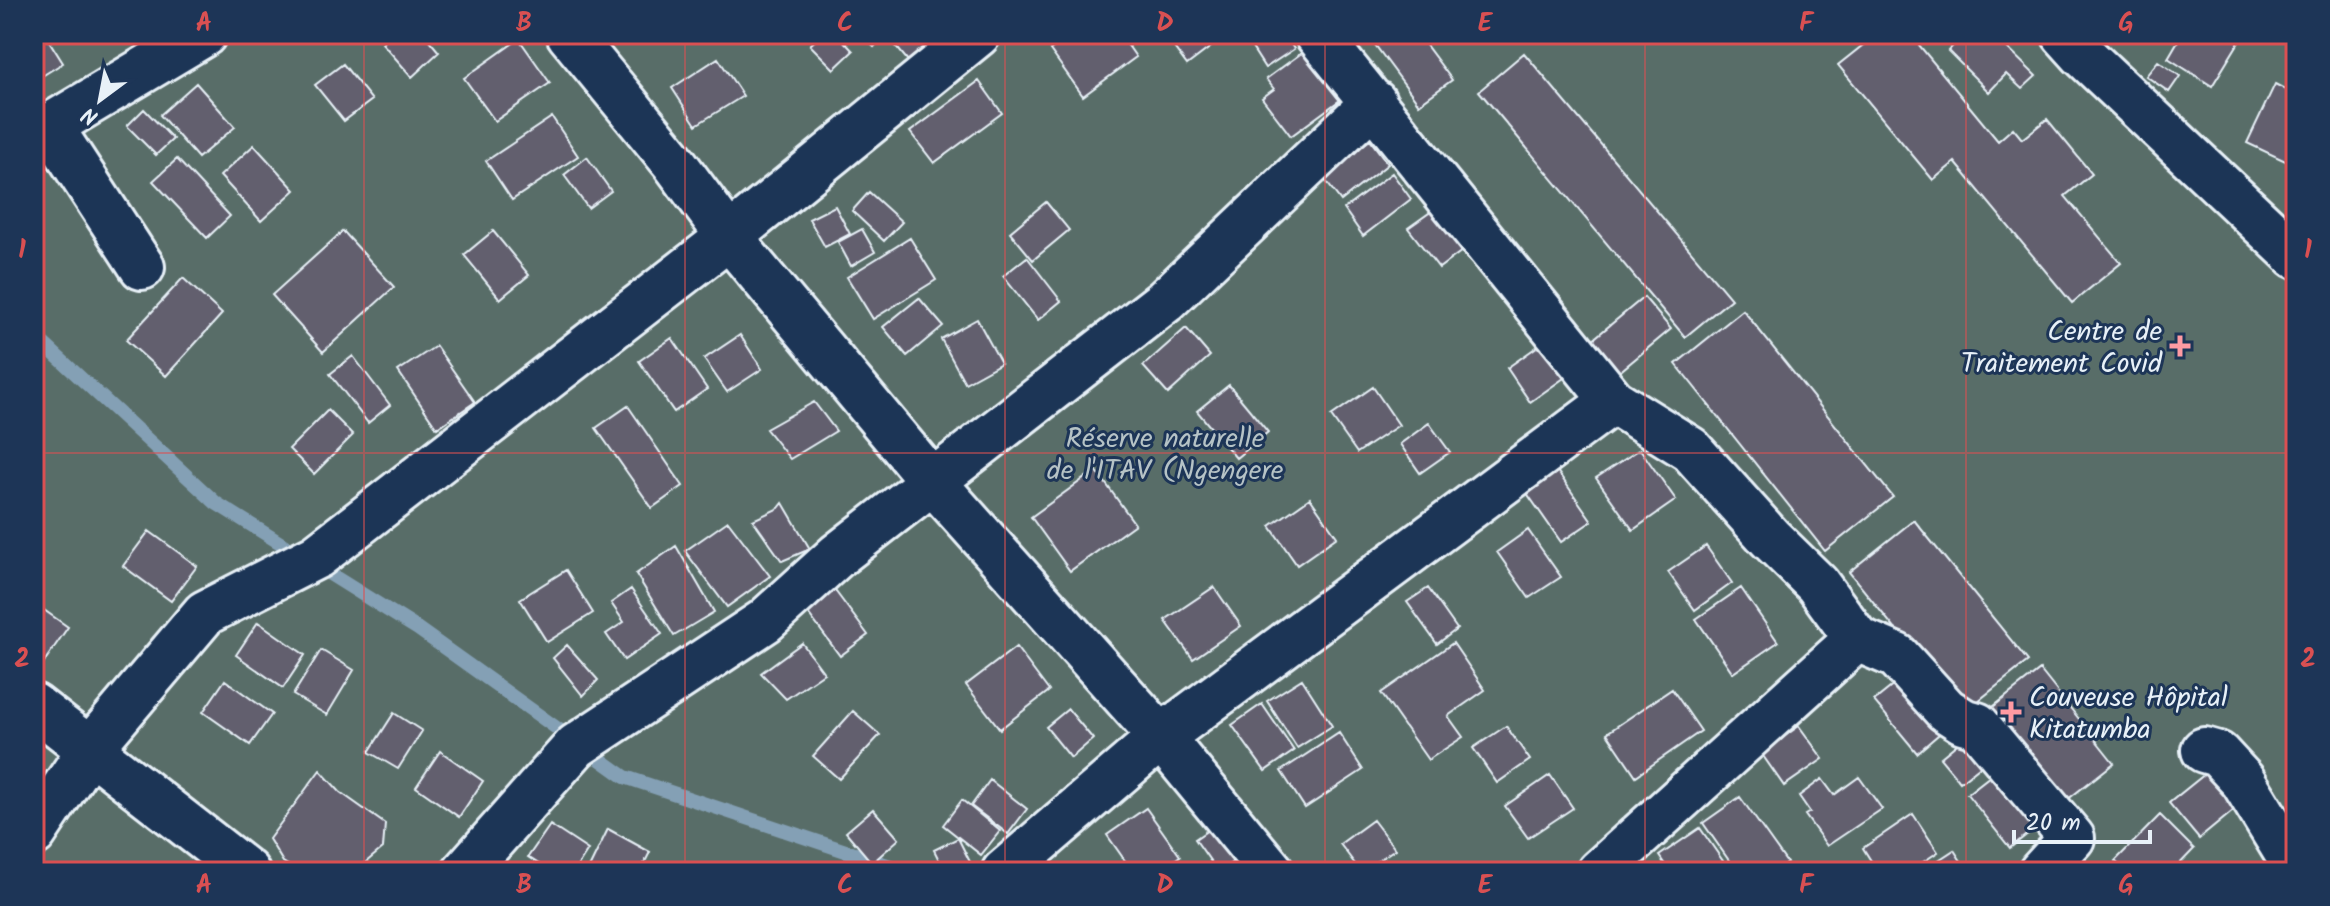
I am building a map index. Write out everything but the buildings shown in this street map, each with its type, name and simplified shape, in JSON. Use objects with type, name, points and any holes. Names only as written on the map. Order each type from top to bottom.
[{"type":"street","points":[[142,267],[50,126],[204,34]]},
{"type":"street","points":[[569,34],[673,161],[729,237],[932,481],[1161,737],[1272,872]]},
{"type":"street","points":[[34,833],[90,749],[205,613],[317,556],[729,237],[978,34]]},
{"type":"street","points":[[1317,34],[1613,401],[1690,449],[1770,538],[1817,584],[1857,639],[1897,656],[1946,710],[1963,721],[1977,725],[2072,838],[2041,872]]},
{"type":"street","points":[[2083,41],[2296,256]]},
{"type":"street","points":[[464,872],[576,746],[765,621],[838,555],[1165,301],[1374,102]]},
{"type":"street","points":[[1004,872],[1161,737],[1613,401]]},
{"type":"street","points":[[1599,872],[1857,639]]},
{"type":"street","points":[[34,706],[247,872]]},
{"type":"street","points":[[2204,750],[2218,754],[2243,781],[2296,868]]},
{"type":"green space","name":"Réserve naturelle de l'ITAV (Ngengere","points":[[34,34],[2296,34],[2296,872],[34,872]]},
{"type":"waterway","points":[[34,335],[216,503],[418,629],[625,777],[908,872]]},
{"type":"place","name":"Centre de Traitement Covid","points":[[2180,346]]},
{"type":"place","name":"Couveuse Hôpital Kitatumba","points":[[2011,712]]}]
